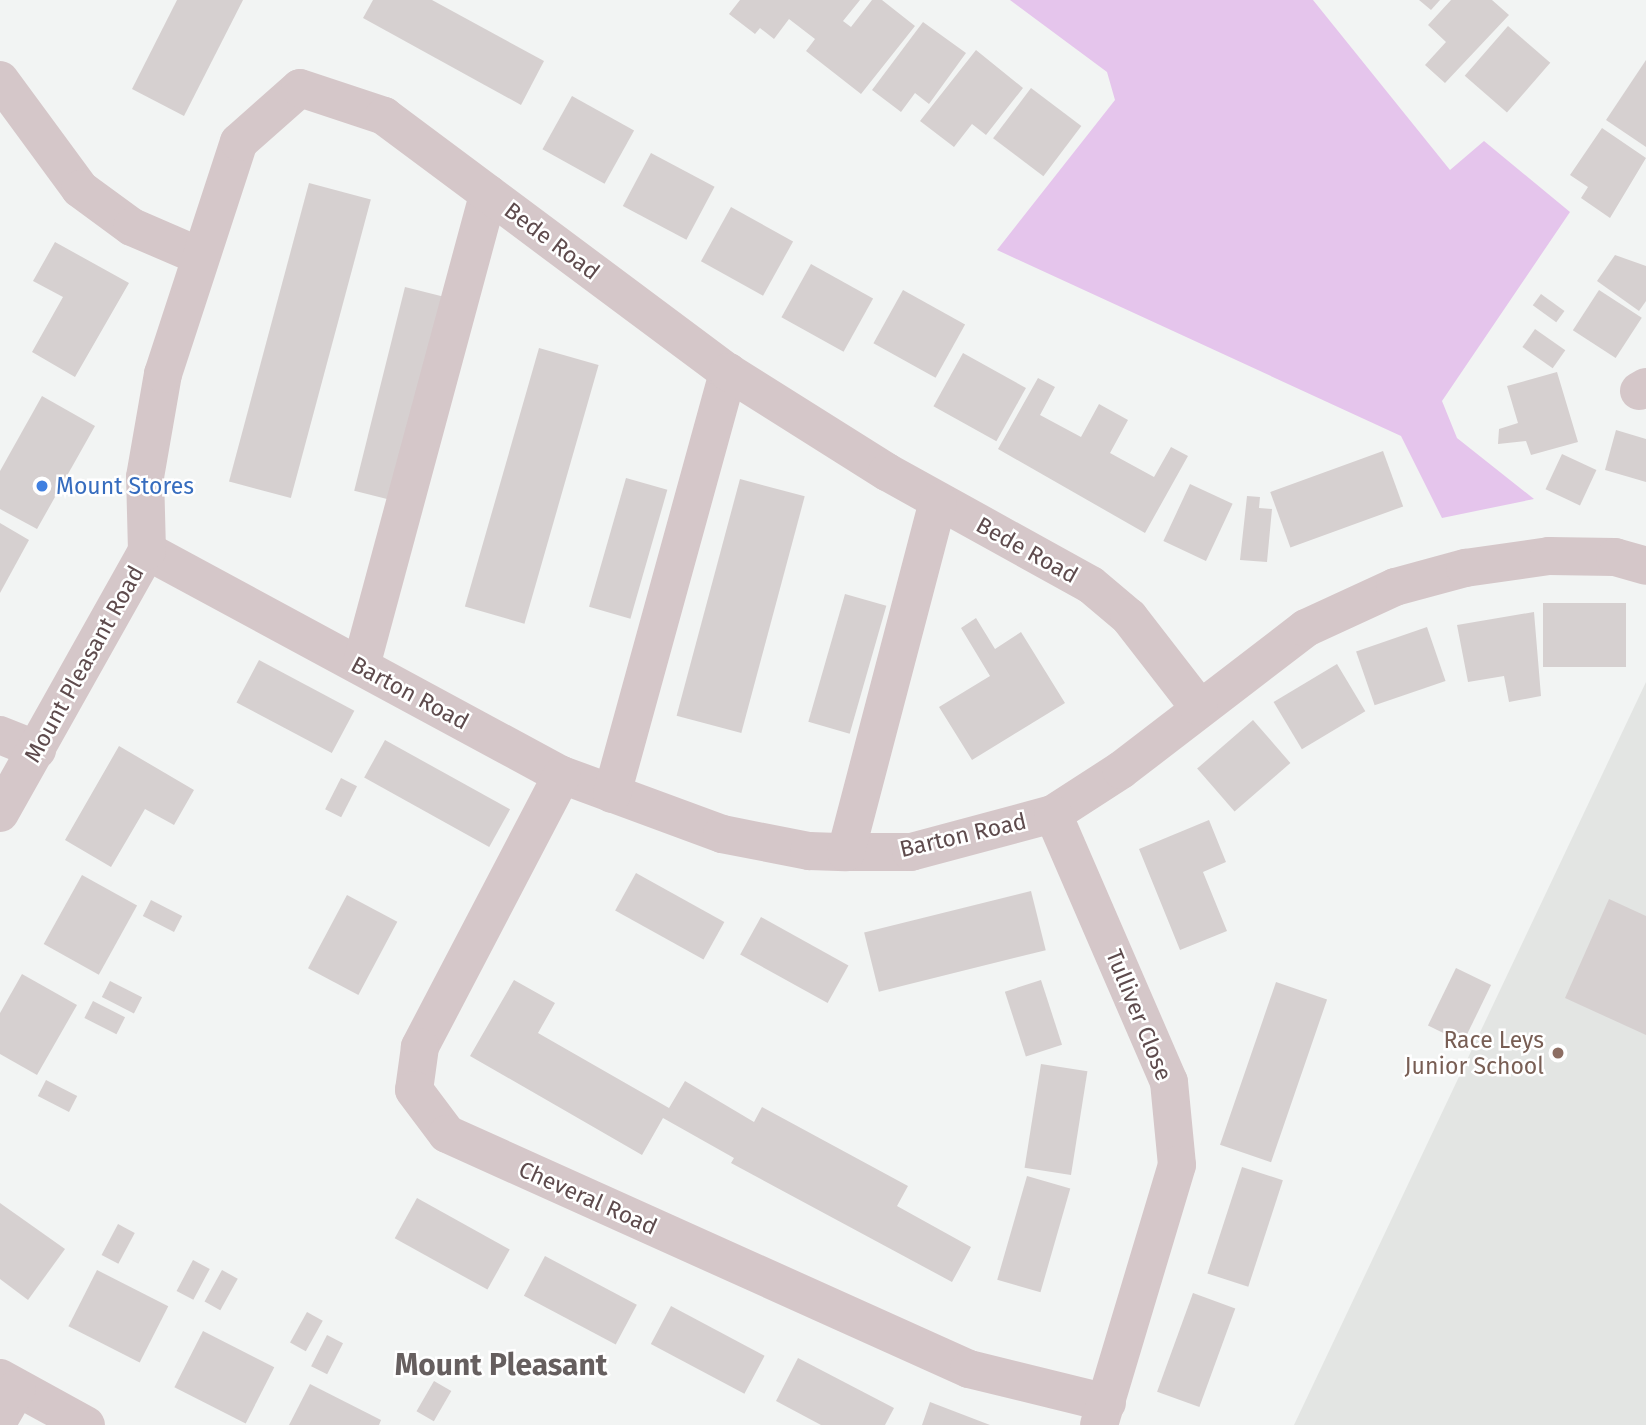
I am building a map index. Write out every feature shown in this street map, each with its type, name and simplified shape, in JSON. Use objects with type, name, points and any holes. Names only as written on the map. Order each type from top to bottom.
[{"type":"street","points":[[0,80],[80,189],[132,227],[197,255]]},
{"type":"street","name":"Bede Road","points":[[146,551],[145,477],[163,374],[197,255],[239,142],[300,88],[384,116],[728,372],[938,502],[1091,585],[1129,617],[1198,706]]},
{"type":"street","points":[[361,666],[488,194]]},
{"type":"street","points":[[612,794],[728,372]]},
{"type":"street","points":[[846,852],[938,502]]},
{"type":"street","name":"Barton Road","points":[[146,551],[562,775],[722,834],[809,852],[911,852],[1054,814],[1121,770],[1198,706],[1306,628],[1395,587],[1465,568],[1549,556],[1615,557],[1646,566]]},
{"type":"street","name":"Mount Pleasant Road","points":[[0,813],[146,551]]},
{"type":"street","points":[[0,735],[37,750]]},
{"type":"street","name":"Cheveral Road","points":[[562,775],[420,1047],[414,1090],[447,1134],[969,1369],[1103,1414]]},
{"type":"street","name":"Tulliver Close","points":[[1054,814],[1169,1082],[1177,1165],[1103,1414]]},
{"type":"street","points":[[6,1395],[86,1425]]},
{"type":"shaded area","points":[[1010,0],[1313,0],[1450,170],[1484,141],[1570,212],[1442,401],[1457,438],[1534,499],[1442,518],[1401,436],[997,250],[1115,100],[1107,72]]},
{"type":"shaded area","name":"Race Leys Junior School","points":[[1646,682],[1646,1425],[1294,1425]]},
{"type":"building","points":[[177,0],[243,0],[184,116],[132,89]]},
{"type":"building","points":[[373,0],[432,0],[544,61],[521,105],[363,18]]},
{"type":"building","points":[[740,0],[860,0],[843,21],[851,27],[872,0],[882,0],[915,26],[861,94],[806,51],[815,39],[789,19],[774,39],[760,28],[755,34],[729,14]]},
{"type":"building","points":[[1419,0],[1440,0],[1431,10]]},
{"type":"building","points":[[1451,0],[1492,0],[1509,15],[1445,83],[1425,65],[1446,42],[1428,25]]},
{"type":"building","points":[[923,22],[966,53],[929,104],[915,93],[901,112],[872,90]]},
{"type":"building","points":[[1508,26],[1550,63],[1507,113],[1465,76]]},
{"type":"building","points":[[976,50],[1023,88],[986,135],[972,124],[954,147],[920,121]]},
{"type":"building","points":[[1646,60],[1646,147],[1606,120]]},
{"type":"building","points":[[1031,88],[1081,126],[1043,176],[993,138]]},
{"type":"building","points":[[572,96],[634,130],[605,184],[542,149]]},
{"type":"building","points":[[1602,128],[1646,158],[1610,218],[1581,198],[1588,187],[1570,175]]},
{"type":"building","points":[[651,153],[715,187],[686,240],[623,206]]},
{"type":"building","points":[[309,183],[371,200],[291,498],[229,481]]},
{"type":"building","points":[[731,207],[793,241],[763,296],[701,261]]},
{"type":"building","points":[[55,242],[129,283],[75,377],[32,352],[63,297],[33,281]]},
{"type":"building","points":[[1615,255],[1646,266],[1646,301],[1639,311],[1597,281]]},
{"type":"building","points":[[811,264],[873,298],[844,352],[781,317]]},
{"type":"building","points":[[405,287],[444,297],[393,500],[354,491]]},
{"type":"building","points":[[903,290],[965,324],[936,378],[873,343]]},
{"type":"building","points":[[1599,290],[1642,318],[1616,358],[1573,330]]},
{"type":"building","points":[[1541,294],[1564,311],[1556,322],[1533,305]]},
{"type":"building","points":[[1535,329],[1565,350],[1553,368],[1522,347]]},
{"type":"building","points":[[539,348],[599,365],[524,624],[465,607]]},
{"type":"building","points":[[963,353],[1026,388],[996,441],[933,406]]},
{"type":"building","points":[[1557,372],[1578,442],[1531,455],[1526,441],[1498,444],[1499,429],[1518,423],[1507,386]]},
{"type":"building","points":[[1038,378],[1055,387],[1040,415],[1081,437],[1099,404],[1128,420],[1110,453],[1154,477],[1171,447],[1188,456],[1145,533],[998,449]]},
{"type":"building","points":[[42,396],[95,426],[37,529],[0,509],[0,471]]},
{"type":"building","points":[[1616,430],[1646,439],[1646,482],[1605,470]]},
{"type":"building","points":[[1383,451],[1403,506],[1290,547],[1270,492]]},
{"type":"building","points":[[1562,454],[1596,470],[1580,505],[1546,489]]},
{"type":"building","points":[[626,478],[667,490],[630,619],[589,607]]},
{"type":"building","points":[[740,479],[805,496],[741,733],[677,716]]},
{"type":"building","points":[[1190,484],[1233,504],[1206,561],[1163,541]]},
{"type":"building","points":[[1247,496],[1260,497],[1259,508],[1272,509],[1267,562],[1240,560]]},
{"type":"building","points":[[0,523],[29,540],[0,593]]},
{"type":"building","points":[[845,594],[886,606],[850,734],[808,722]]},
{"type":"building","points":[[1543,603],[1626,603],[1626,667],[1543,667]]},
{"type":"building","points":[[1534,612],[1541,696],[1509,702],[1504,676],[1468,682],[1457,625]]},
{"type":"building","points":[[976,618],[995,649],[1021,632],[1065,703],[972,760],[939,707],[990,676],[961,628]]},
{"type":"building","points":[[1427,627],[1446,681],[1375,705],[1356,651]]},
{"type":"building","points":[[259,660],[354,711],[332,753],[236,702]]},
{"type":"building","points":[[1337,664],[1365,711],[1302,749],[1274,702]]},
{"type":"building","points":[[1253,720],[1290,763],[1235,812],[1197,769]]},
{"type":"building","points":[[385,740],[510,809],[489,847],[364,778]]},
{"type":"building","points":[[119,746],[194,790],[174,825],[145,809],[111,867],[65,840]]},
{"type":"building","points":[[341,778],[357,786],[341,817],[325,809]]},
{"type":"building","points":[[1209,820],[1226,862],[1203,872],[1227,931],[1180,950],[1139,849]]},
{"type":"building","points":[[636,873],[724,922],[703,960],[615,911]]},
{"type":"building","points":[[82,875],[137,906],[99,975],[44,944]]},
{"type":"building","points":[[1031,891],[1046,950],[879,992],[864,933]]},
{"type":"building","points":[[347,895],[397,922],[358,995],[308,968]]},
{"type":"building","points":[[1609,899],[1646,916],[1646,1035],[1565,998]]},
{"type":"building","points":[[151,900],[182,916],[174,932],[143,916]]},
{"type":"building","points":[[761,917],[848,965],[828,1003],[740,955]]},
{"type":"building","points":[[1456,968],[1491,985],[1463,1043],[1428,1026]]},
{"type":"building","points":[[22,974],[77,1005],[37,1075],[0,1054],[0,1013]]},
{"type":"building","points":[[514,980],[555,1003],[538,1033],[669,1108],[685,1081],[754,1122],[762,1107],[908,1186],[897,1206],[971,1247],[952,1282],[731,1163],[734,1158],[663,1118],[642,1155],[470,1056]]},
{"type":"building","points":[[1041,980],[1062,1045],[1026,1056],[1005,992]]},
{"type":"building","points":[[110,981],[142,997],[134,1013],[102,997]]},
{"type":"building","points":[[1276,982],[1327,1000],[1271,1162],[1220,1145]]},
{"type":"building","points":[[93,1001],[125,1017],[116,1034],[84,1018]]},
{"type":"building","points":[[1041,1064],[1087,1071],[1071,1175],[1025,1168]]},
{"type":"building","points":[[46,1080],[77,1096],[69,1112],[38,1096]]},
{"type":"building","points":[[1242,1167],[1283,1180],[1248,1287],[1207,1274]]},
{"type":"building","points":[[1027,1176],[1070,1188],[1040,1292],[997,1280]]},
{"type":"building","points":[[417,1198],[510,1249],[487,1290],[395,1238]]},
{"type":"building","points":[[0,1203],[65,1249],[28,1300],[0,1279]]},
{"type":"building","points":[[118,1224],[135,1233],[118,1264],[102,1255]]},
{"type":"building","points":[[545,1256],[637,1305],[616,1345],[524,1296]]},
{"type":"building","points":[[193,1260],[210,1269],[193,1300],[177,1291]]},
{"type":"building","points":[[97,1270],[168,1306],[140,1362],[68,1326]]},
{"type":"building","points":[[222,1270],[238,1279],[220,1310],[205,1301]]},
{"type":"building","points":[[1193,1293],[1235,1308],[1199,1407],[1157,1392]]},
{"type":"building","points":[[671,1306],[765,1356],[744,1394],[651,1344]]},
{"type":"building","points":[[307,1312],[323,1321],[306,1351],[290,1343]]},
{"type":"building","points":[[203,1331],[274,1367],[246,1423],[174,1387]]},
{"type":"building","points":[[327,1335],[343,1343],[327,1374],[311,1366]]},
{"type":"building","points":[[798,1358],[894,1408],[885,1425],[821,1425],[776,1401]]},
{"type":"building","points":[[434,1381],[451,1391],[434,1421],[416,1411]]},
{"type":"building","points":[[310,1384],[381,1420],[379,1425],[289,1425]]},
{"type":"building","points":[[930,1402],[990,1425],[922,1425]]},
{"type":"place","name":"Mount Stores","points":[[42,486]]},
{"type":"place","name":"Race Leys Junior School","points":[[1558,1053]]},
{"type":"district","name":"Mount Pleasant","points":[[501,1365]]}]
